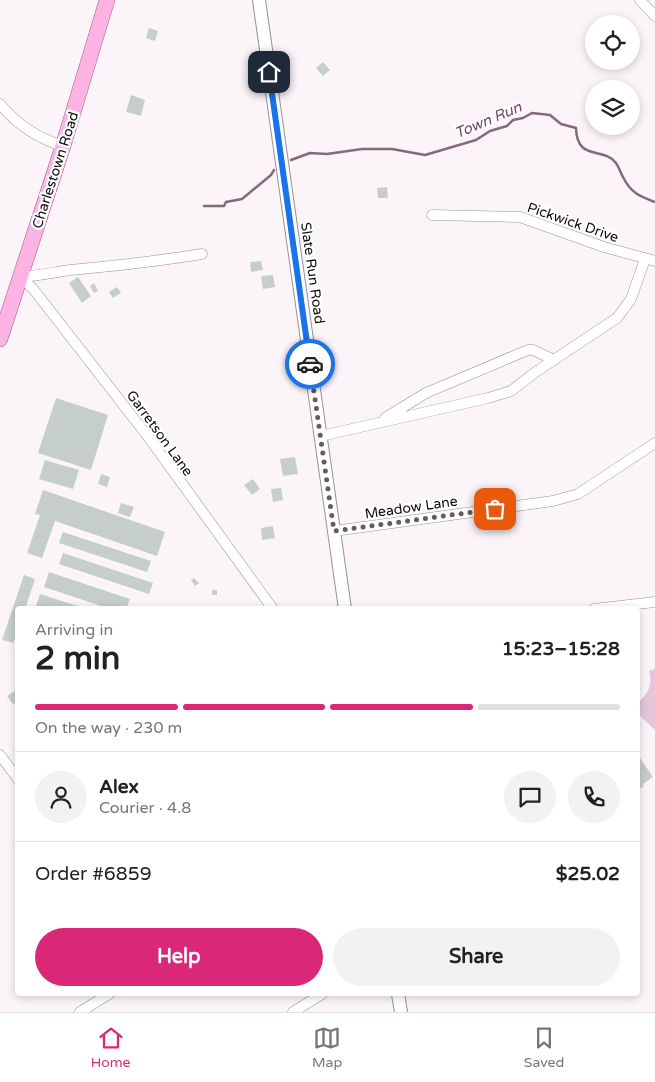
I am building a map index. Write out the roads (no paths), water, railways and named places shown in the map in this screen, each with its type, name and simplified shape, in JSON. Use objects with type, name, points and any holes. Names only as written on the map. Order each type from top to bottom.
[{"type":"main road","name":"Charlestown Road","points":[[0,339],[107,0]]},
{"type":"street","name":"Slate Run Road","points":[[259,0],[345,606]]},
{"type":"street","points":[[640,0],[655,16]]},
{"type":"street","points":[[0,104],[17,123],[48,142],[62,146]]},
{"type":"street","name":"Pickwick Drive","points":[[321,436],[488,398],[511,390],[618,318],[631,299],[650,260],[604,248],[520,217],[432,214]]},
{"type":"street","points":[[20,276],[30,277],[52,272],[202,254]]},
{"type":"street","name":"Garretson Lane","points":[[20,276],[34,290],[149,438],[269,606]]},
{"type":"street","name":"Pickwick Drive","points":[[378,422],[426,393],[528,350],[533,350],[554,360]]},
{"type":"street","name":"Meadow Lane","points":[[334,531],[570,497],[578,494],[655,442]]},
{"type":"street","points":[[620,606],[655,602]]},
{"type":"street","points":[[0,755],[15,775]]},
{"type":"street","points":[[80,1012],[107,996]]},
{"type":"street","points":[[293,1012],[319,996]]},
{"type":"street","points":[[398,996],[400,1012]]},
{"type":"waterway","name":"Town Run","points":[[291,160],[310,153],[327,154],[362,149],[392,149],[425,155],[476,140],[490,131],[507,126],[513,120],[523,118],[532,113],[550,115],[561,124],[576,128],[577,139],[586,150],[611,158],[632,190],[640,196],[655,202]]},
{"type":"waterway","name":"Town Run","points":[[204,206],[224,206],[226,202],[242,199],[271,175],[274,170]]}]
